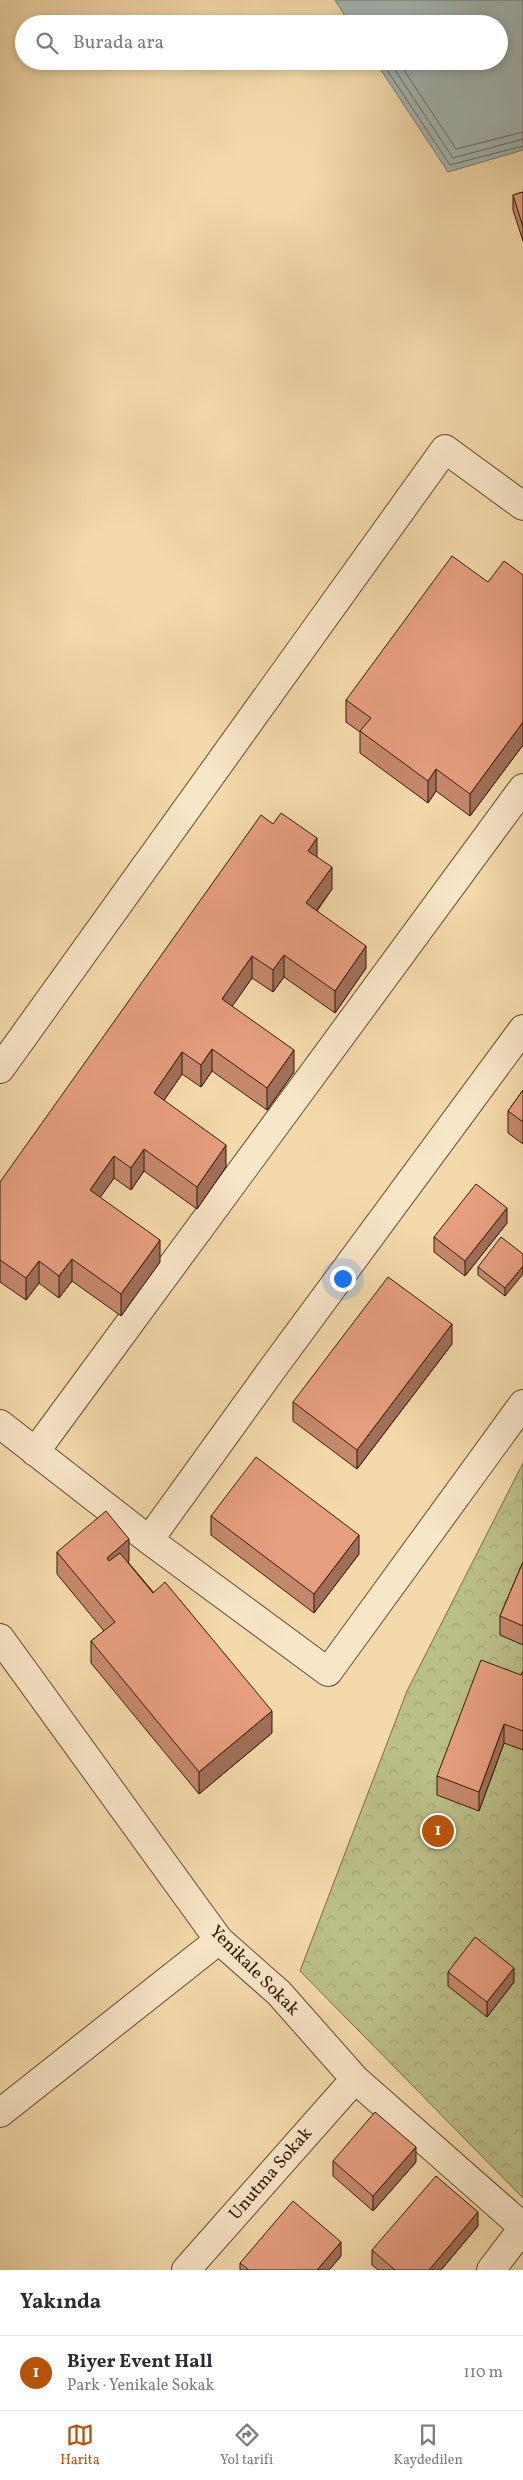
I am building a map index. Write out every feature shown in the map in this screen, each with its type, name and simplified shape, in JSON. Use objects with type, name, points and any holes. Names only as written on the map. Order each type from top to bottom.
[{"type":"street","points":[[0,1069],[445,449],[523,506]]},
{"type":"street","points":[[35,1452],[523,788]]},
{"type":"street","points":[[149,1540],[272,1368],[523,1030]]},
{"type":"street","points":[[0,1424],[149,1540],[328,1672],[523,1404]]},
{"type":"street","name":"Yenikale Sokak","points":[[0,1638],[219,1940],[279,1993],[355,2079],[523,2228]]},
{"type":"street","points":[[0,2113],[219,1940]]},
{"type":"street","name":"Unutma Sokak","points":[[186,2270],[355,2079]]},
{"type":"street","points":[[491,2270],[523,2228]]},
{"type":"green space","points":[[523,1463],[523,2198],[300,1971],[407,1691]]},
{"type":"water","points":[[335,0],[523,0],[523,150],[448,172],[381,70],[508,70],[508,15],[344,15]]},
{"type":"building","points":[[523,192],[523,227],[513,195]]},
{"type":"building","points":[[452,556],[488,582],[504,561],[523,575],[523,722],[470,794],[436,769],[428,781],[360,731],[371,718],[346,700]]},
{"type":"building","points":[[281,813],[317,838],[308,851],[332,867],[306,903],[366,946],[335,991],[284,955],[273,970],[252,956],[222,999],[294,1050],[267,1088],[212,1049],[201,1065],[182,1052],[154,1093],[226,1145],[197,1187],[144,1149],[131,1168],[114,1156],[90,1190],[160,1240],[121,1294],[72,1259],[59,1276],[39,1261],[26,1278],[0,1260],[0,1182],[261,815],[273,824]]},
{"type":"building","points":[[523,1090],[523,1122],[508,1111]]},
{"type":"building","points":[[476,1184],[507,1208],[465,1261],[434,1237]]},
{"type":"building","points":[[501,1237],[523,1254],[523,1266],[505,1288],[478,1267]]},
{"type":"building","points":[[388,1277],[452,1324],[357,1450],[293,1402]]},
{"type":"building","points":[[256,1457],[359,1535],[314,1594],[211,1516]]},
{"type":"building","points":[[106,1511],[129,1539],[107,1558],[109,1561],[120,1553],[153,1593],[165,1582],[272,1711],[199,1772],[91,1641],[115,1622],[57,1552]]},
{"type":"building","points":[[523,1562],[523,1626],[500,1616]]},
{"type":"building","points":[[481,1660],[521,1675],[523,1671],[523,1731],[504,1724],[479,1792],[437,1776]]},
{"type":"building","points":[[475,1937],[514,1968],[487,2002],[448,1972]]},
{"type":"building","points":[[375,2112],[416,2147],[373,2196],[333,2161]]},
{"type":"building","points":[[436,2176],[478,2212],[429,2270],[395,2270],[372,2250]]},
{"type":"building","points":[[293,2201],[341,2242],[317,2270],[249,2270],[240,2263]]},
{"type":"place","name":"Biyer Event Hall","points":[[438,1831]]}]
